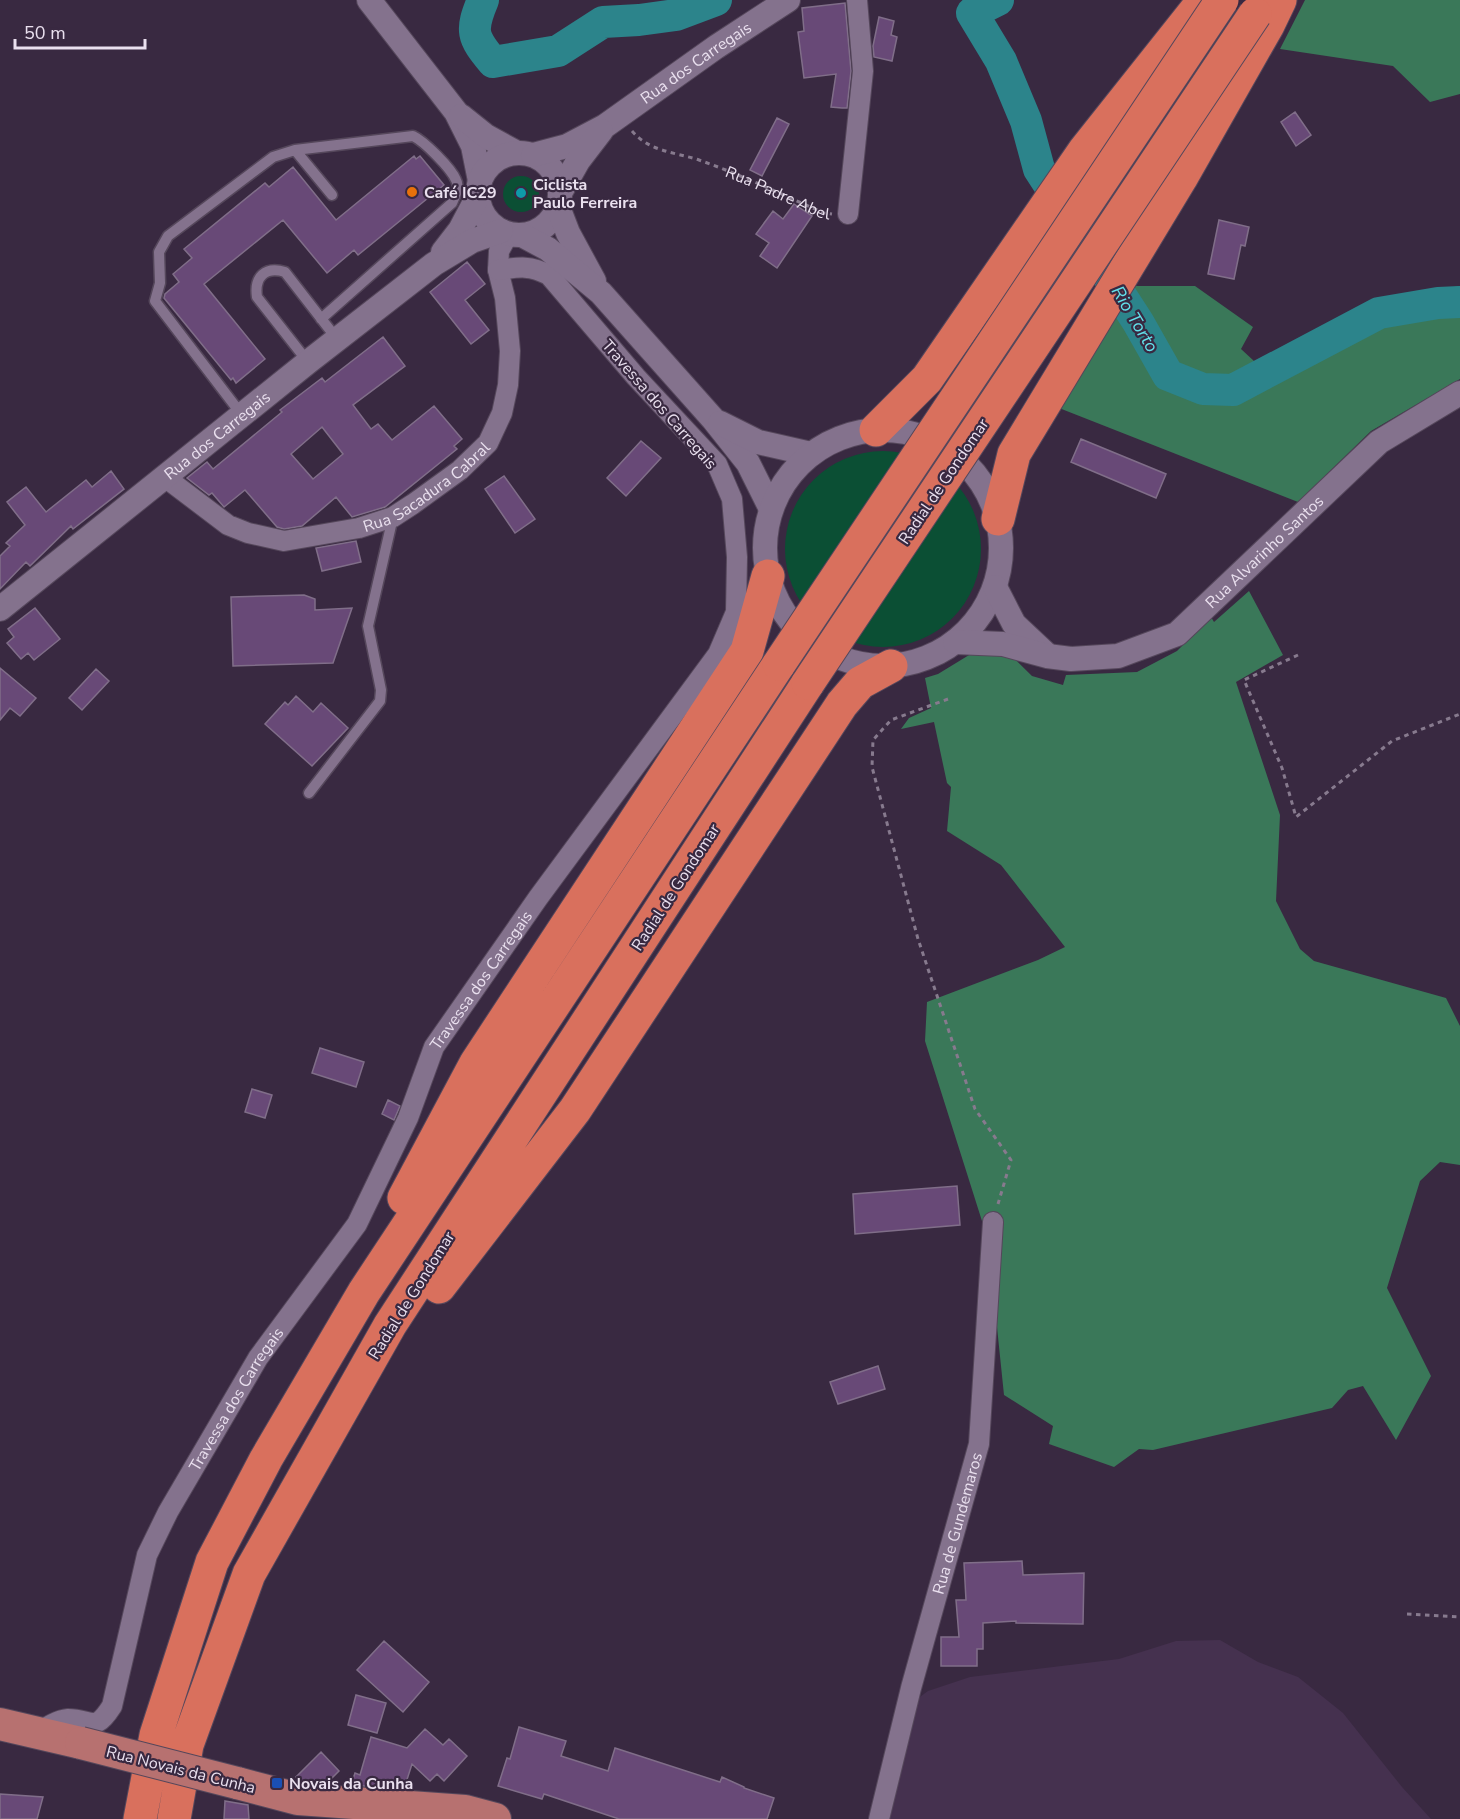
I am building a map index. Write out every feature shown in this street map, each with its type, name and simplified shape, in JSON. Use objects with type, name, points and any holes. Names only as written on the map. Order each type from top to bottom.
[{"type":"highway","points":[[876,430],[927,379],[1084,151],[1204,0]]},
{"type":"highway","points":[[140,1819],[156,1735],[212,1563],[266,1460],[364,1292],[1222,0]]},
{"type":"highway","points":[[998,519],[1014,454],[1181,178],[1267,10]]},
{"type":"highway","name":"Radial de Gondomar","points":[[174,1819],[187,1744],[249,1574],[390,1325],[808,683],[1267,10]]},
{"type":"highway","points":[[364,1292],[384,1236],[476,1063],[747,651],[768,576]]},
{"type":"highway","points":[[328,1436],[456,1263],[575,1110],[842,704],[860,683],[891,666]]},
{"type":"main road","name":"Rua Novais da Cunha","points":[[0,1724],[298,1799],[385,1812],[465,1811],[495,1819]]},
{"type":"street","points":[[369,0],[456,112],[473,147],[482,212],[492,225],[548,249],[601,293],[713,419],[748,463],[771,509]]},
{"type":"street","name":"Rua dos Carregais","points":[[525,154],[567,146],[613,120],[716,47],[788,0]]},
{"type":"street","name":"Rua Padre Abel","points":[[848,214],[863,71],[858,0]]},
{"type":"street","points":[[456,112],[486,136],[546,163],[556,176],[568,233],[601,293]]},
{"type":"street","name":"Rua dos Carregais","points":[[560,199],[578,161],[613,120]]},
{"type":"street","points":[[479,189],[488,167],[501,157],[525,154]]},
{"type":"street","name":"Rua dos Carregais","points":[[434,264],[460,230],[479,189]]},
{"type":"street","points":[[511,233],[538,231],[550,221],[560,199]]},
{"type":"street","name":"Rua dos Carregais","points":[[0,609],[434,264],[472,241],[511,233]]},
{"type":"street","name":"Rua Sacadura Cabral","points":[[165,478],[228,525],[248,533],[284,541],[359,528],[393,517],[460,470],[488,443],[502,413],[508,385],[510,351],[505,298],[498,270],[500,251],[511,233]]},
{"type":"street","name":"Travessa dos Carregais","points":[[38,1733],[50,1724],[68,1719],[92,1724],[103,1719],[112,1706],[147,1555],[168,1512],[258,1358],[357,1224],[408,1118],[434,1047],[537,898],[718,654],[736,612],[737,557],[732,499],[717,465],[636,377],[549,275],[536,268],[528,267],[498,270]]},
{"type":"street","name":"Rua Alvarinho Santos","points":[[955,642],[1003,644],[1047,656],[1071,659],[1118,656],[1177,634],[1379,442],[1460,393]]},
{"type":"street","points":[[713,419],[758,442],[811,454]]},
{"type":"street","points":[[876,430],[899,431],[921,436],[942,446],[962,460],[978,477],[990,497],[998,519],[1001,542],[1001,564],[995,587],[986,608],[972,627],[955,642],[936,654],[914,663],[891,666],[868,665],[845,660],[805,637],[789,620],[777,599],[768,576],[765,554],[766,532],[771,509],[781,488],[795,469],[811,454],[831,441],[876,430]]},
{"type":"street","points":[[995,587],[1014,624],[1047,656]]},
{"type":"street","name":"Rua de Gundemaros","points":[[879,1819],[911,1688],[979,1444],[993,1222]]},
{"type":"lane","points":[[242,415],[155,302],[160,283],[159,252],[168,236],[273,157],[295,150],[413,136],[424,141],[457,180],[458,189],[452,203],[321,319]]},
{"type":"lane","points":[[295,150],[332,195]]},
{"type":"lane","points":[[308,362],[257,297],[256,288],[260,277],[277,269],[285,272],[337,339]]},
{"type":"lane","points":[[309,793],[380,700],[381,690],[368,626],[393,517]]},
{"type":"path","name":"Rua Padre Abel","points":[[613,120],[634,133],[648,146],[698,160],[775,190],[824,213],[848,214]]},
{"type":"path","points":[[1298,655],[1244,680],[1282,768],[1296,817],[1392,741],[1460,714]]},
{"type":"path","points":[[948,699],[891,720],[873,741],[872,767],[918,939],[975,1109],[1011,1160],[993,1222]]},
{"type":"path","points":[[1407,1614],[1460,1617]]},
{"type":"shaded area","points":[[1220,1640],[1258,1662],[1298,1677],[1343,1713],[1402,1787],[1431,1819],[886,1819],[913,1702],[928,1691],[970,1677],[1119,1659],[1176,1641]]},
{"type":"green space","points":[[1305,0],[1460,0],[1460,94],[1430,102],[1393,66],[1280,49]]},
{"type":"green space","points":[[521,176],[534,181],[539,194],[534,207],[521,212],[508,207],[503,194],[508,181]]},
{"type":"green space","points":[[1136,286],[1195,286],[1253,327],[1241,349],[1254,361],[1255,385],[1380,319],[1413,294],[1460,286],[1460,379],[1371,431],[1298,502],[1059,408]]},
{"type":"green space","points":[[873,451],[893,451],[921,458],[938,467],[953,479],[965,494],[974,511],[981,539],[981,559],[974,587],[965,604],[953,619],[938,631],[921,640],[893,647],[873,647],[845,640],[828,631],[813,619],[801,604],[792,587],[785,559],[785,539],[792,511],[801,494],[813,479],[828,467],[845,458]]},
{"type":"green space","points":[[1249,591],[1283,655],[1236,682],[1280,815],[1276,901],[1300,949],[1314,961],[1446,998],[1460,1026],[1460,1165],[1440,1162],[1420,1181],[1387,1288],[1431,1376],[1396,1440],[1363,1386],[1348,1390],[1332,1408],[1153,1450],[1139,1449],[1114,1467],[1049,1444],[1053,1426],[1004,1395],[988,1240],[925,1041],[927,1002],[1038,960],[1065,947],[1001,865],[947,831],[951,787],[947,783],[934,722],[901,729],[909,718],[931,708],[925,678],[938,674],[974,652],[987,632],[1032,676],[1063,685],[1066,675],[1137,672],[1177,651],[1211,617],[1214,622]]},
{"type":"building","points":[[845,3],[851,71],[847,108],[842,108],[831,107],[836,74],[804,78],[798,32],[804,31],[802,8]]},
{"type":"building","points":[[879,17],[894,21],[891,35],[897,37],[892,61],[874,57],[873,46]]},
{"type":"building","points":[[1295,112],[1311,135],[1296,146],[1281,122]]},
{"type":"building","points":[[777,118],[789,124],[762,176],[750,170]]},
{"type":"building","points":[[414,156],[416,159],[420,156],[444,185],[358,255],[354,250],[327,273],[283,220],[204,284],[265,359],[236,383],[233,378],[231,380],[164,298],[165,294],[179,282],[173,274],[192,258],[184,249],[265,183],[269,187],[293,167],[336,220]]},
{"type":"building","points":[[794,204],[812,216],[777,268],[760,256],[769,243],[756,234],[773,211],[783,219]]},
{"type":"building","points":[[1219,220],[1249,227],[1245,246],[1241,245],[1234,279],[1208,274]]},
{"type":"building","points":[[467,262],[485,284],[465,300],[489,330],[471,344],[430,292]]},
{"type":"building","points":[[383,337],[405,366],[353,405],[371,429],[378,424],[392,440],[434,406],[462,439],[454,446],[457,449],[385,507],[352,517],[336,497],[302,526],[284,529],[277,527],[245,490],[224,507],[212,493],[209,495],[187,478],[207,462],[213,469],[282,412],[280,410],[322,378],[325,382]],"holes":[[[322,427],[343,454],[313,479],[291,454]]]},
{"type":"building","points":[[1081,439],[1166,474],[1156,498],[1071,462]]},
{"type":"building","points":[[641,441],[661,458],[626,496],[607,478]]},
{"type":"building","points":[[111,471],[124,489],[73,529],[71,526],[30,566],[26,562],[0,589],[0,556],[10,546],[6,543],[25,525],[7,502],[26,487],[46,512],[86,480],[92,487]]},
{"type":"building","points":[[504,476],[535,519],[515,533],[485,489]]},
{"type":"building","points":[[356,541],[361,562],[322,571],[316,548]]},
{"type":"building","points":[[304,595],[315,599],[315,610],[352,608],[333,663],[233,666],[231,597]]},
{"type":"building","points":[[35,608],[60,639],[34,660],[28,653],[21,659],[7,643],[14,637],[8,629]]},
{"type":"building","points":[[0,668],[36,698],[20,716],[10,708],[0,720]]},
{"type":"building","points":[[96,669],[109,681],[82,710],[69,698]]},
{"type":"building","points":[[296,696],[313,712],[321,703],[348,728],[312,766],[265,724],[285,702],[288,705]]},
{"type":"building","points":[[320,1048],[364,1062],[356,1087],[312,1073]]},
{"type":"building","points":[[252,1089],[272,1095],[265,1118],[245,1112]]},
{"type":"building","points":[[388,1100],[400,1106],[394,1120],[382,1114]]},
{"type":"building","points":[[957,1186],[960,1225],[855,1234],[853,1194]]},
{"type":"building","points":[[878,1366],[885,1389],[838,1404],[830,1382]]},
{"type":"building","points":[[1022,1561],[1023,1575],[1084,1573],[1083,1624],[1016,1623],[1016,1621],[983,1623],[983,1649],[977,1649],[977,1666],[941,1666],[941,1637],[959,1637],[956,1600],[966,1600],[964,1563]]},
{"type":"building","points":[[384,1641],[429,1682],[403,1712],[357,1670]]},
{"type":"building","points":[[356,1695],[386,1703],[377,1733],[348,1725]]},
{"type":"building","points":[[519,1727],[566,1741],[561,1756],[608,1771],[615,1748],[720,1782],[722,1777],[744,1788],[774,1798],[767,1819],[619,1819],[544,1794],[542,1799],[498,1786],[507,1758],[510,1759]]},
{"type":"building","points":[[425,1729],[443,1745],[449,1739],[467,1756],[444,1781],[437,1774],[430,1781],[412,1764],[404,1789],[351,1785],[355,1773],[360,1775],[371,1737],[407,1748]]},
{"type":"building","points":[[321,1752],[339,1771],[327,1783],[301,1781],[296,1777]]},
{"type":"building","points":[[0,1794],[43,1797],[37,1819],[0,1819]]},
{"type":"building","points":[[225,1801],[248,1805],[249,1819],[224,1819]]},
{"type":"waterway","name":"Rio Torto","points":[[483,0],[476,19],[475,33],[477,40],[493,62],[558,51],[603,22],[676,15],[716,0]]},
{"type":"waterway","name":"Rio Torto","points":[[998,0],[972,13],[1001,61],[1026,121],[1039,169],[1138,322],[1168,375],[1203,389],[1233,390],[1379,313],[1438,303],[1460,302]]},
{"type":"place","name":"Café IC29","points":[[412,192]]},
{"type":"place","name":"Ciclista Paulo Ferreira","points":[[521,193]]},
{"type":"place","name":"Novais da Cunha","points":[[277,1783]]}]
